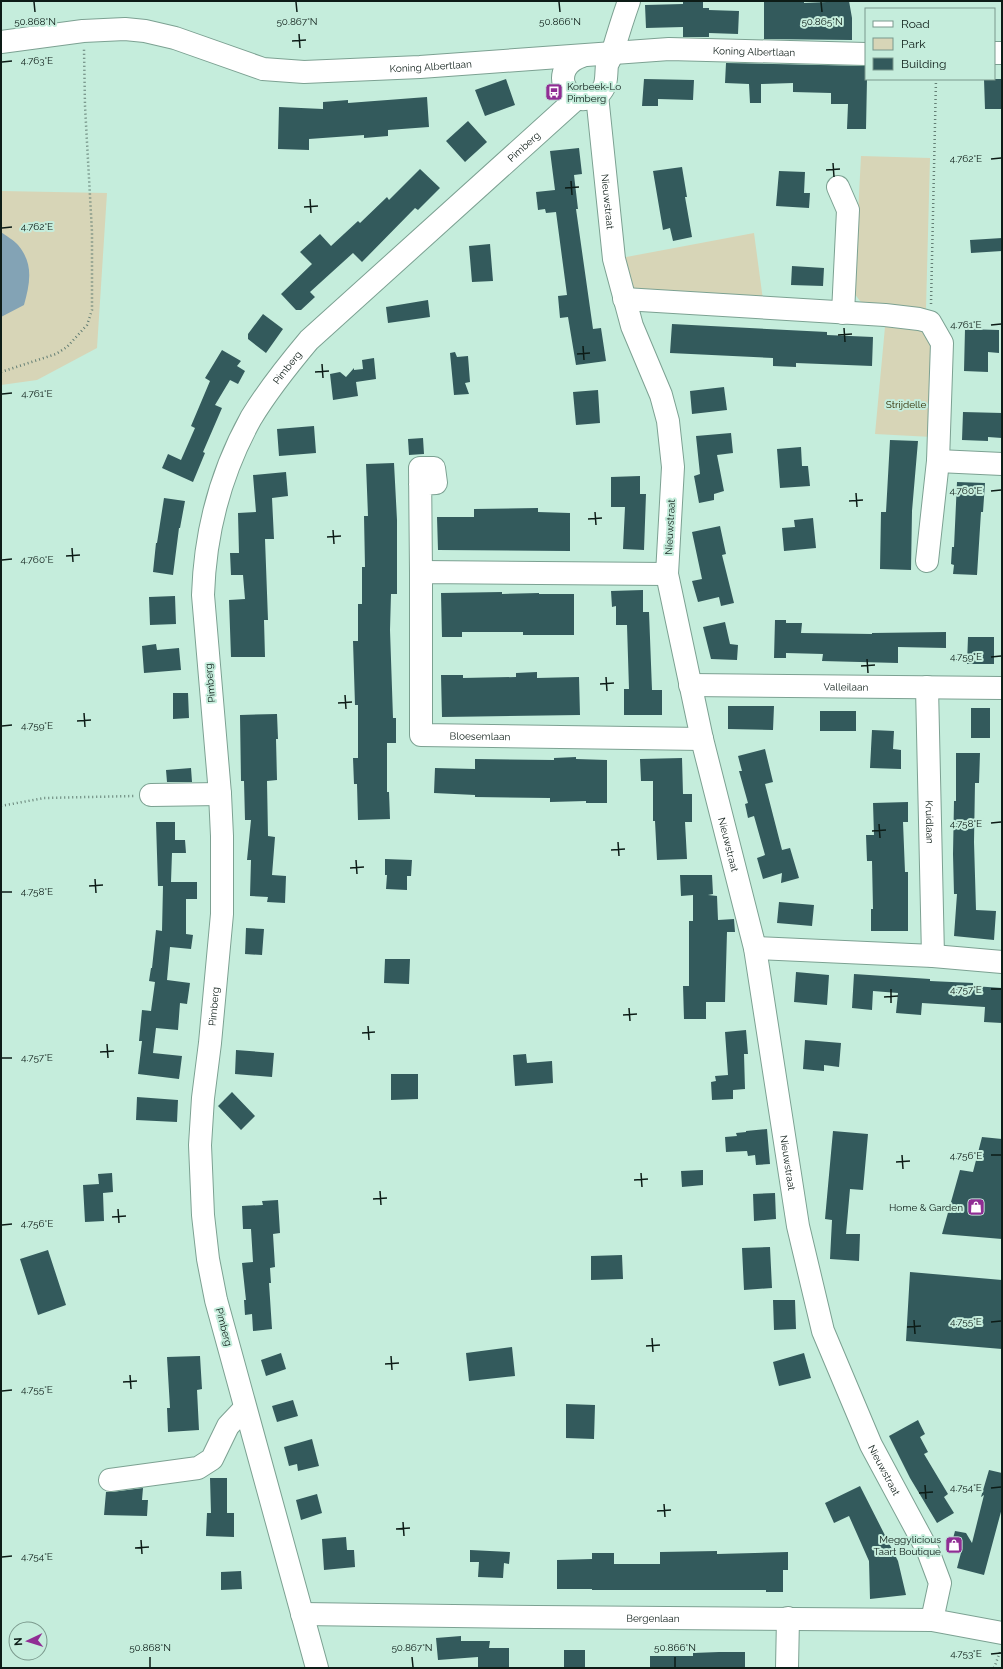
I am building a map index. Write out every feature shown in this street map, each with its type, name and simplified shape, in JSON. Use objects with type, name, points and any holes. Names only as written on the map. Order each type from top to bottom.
[{"type":"street","points":[[582,56],[574,59],[568,64],[564,70],[563,80],[565,88],[569,93],[587,97],[605,85],[608,64],[613,53],[629,1]]},
{"type":"street","name":"Koning Albertlaan","points":[[1,42],[83,31],[124,29],[175,38],[263,69],[304,72],[420,67],[669,49],[865,54]]},
{"type":"street","name":"Nieuwstraat","points":[[587,97],[613,252],[624,299],[632,326],[661,395],[668,421],[673,466],[667,574],[702,739],[755,948],[798,1226],[823,1331],[871,1445],[928,1551],[940,1583],[932,1620]]},
{"type":"street","name":"Pimberg","points":[[317,1668],[216,1300],[208,1259],[203,1216],[200,1169],[203,1098],[210,1043],[222,914],[222,836],[220,794],[203,595],[204,567],[208,536],[219,493],[231,459],[252,418],[281,374],[309,340],[587,97]]},
{"type":"street","points":[[838,187],[848,210],[843,313]]},
{"type":"street","points":[[624,299],[920,318],[930,322],[942,343],[938,461],[927,561]]},
{"type":"street","points":[[938,461],[1002,464]]},
{"type":"street","name":"Bloesemlaan","points":[[420,484],[436,483],[434,468],[420,468],[421,572],[421,735],[702,739]]},
{"type":"street","points":[[421,572],[667,574]]},
{"type":"street","name":"Valleilaan","points":[[690,685],[1002,688]]},
{"type":"street","name":"Kruidlaan","points":[[927,687],[933,956]]},
{"type":"street","points":[[150,795],[220,794]]},
{"type":"street","points":[[755,948],[933,956],[1002,962]]},
{"type":"street","points":[[110,1480],[198,1468],[212,1459],[228,1426],[245,1408]]},
{"type":"street","name":"Bergenlaan","points":[[302,1614],[932,1620],[1002,1634]]},
{"type":"street","points":[[788,1618],[788,1668]]},
{"type":"path","points":[[1,372],[56,354],[67,347],[87,325],[92,310],[92,232],[86,120],[84,45]]},
{"type":"path","points":[[930,322],[936,80]]},
{"type":"path","points":[[1,806],[44,798],[150,795]]},
{"type":"path","points":[[994,1668],[999,1653],[1002,1650]]},
{"type":"green space","points":[[861,156],[930,158],[926,309],[865,304],[860,301],[854,293]]},
{"type":"green space","points":[[1,191],[107,193],[97,348],[37,380],[1,385]]},
{"type":"green space","points":[[754,233],[763,300],[633,291],[621,258]]},
{"type":"green space","name":"Strijdelle","points":[[885,327],[922,329],[935,346],[932,437],[875,434]]},
{"type":"water","points":[[1,232],[16,243],[27,259],[29,267],[29,281],[24,305],[1,317]]},
{"type":"building","points":[[683,1],[703,1],[703,8],[709,8],[709,10],[739,11],[738,34],[709,33],[709,37],[683,37],[683,27],[646,28],[645,5],[683,4]]},
{"type":"building","points":[[764,1],[804,1],[804,3],[849,1],[852,18],[852,40],[764,39]]},
{"type":"building","points":[[726,63],[865,66],[865,80],[867,80],[866,129],[847,129],[848,104],[831,104],[831,93],[793,92],[793,83],[761,84],[761,103],[750,103],[749,84],[725,83]]},
{"type":"building","points":[[506,79],[515,105],[485,116],[475,90]]},
{"type":"building","points":[[644,79],[694,80],[693,100],[658,99],[658,106],[642,106]]},
{"type":"building","points":[[1002,79],[1002,109],[985,109],[984,80]]},
{"type":"building","points":[[427,97],[429,127],[388,130],[388,136],[364,138],[364,135],[309,139],[309,150],[278,149],[279,107],[323,109],[323,102],[348,100],[348,103]]},
{"type":"building","points":[[468,121],[487,142],[465,162],[446,141]]},
{"type":"building","points":[[579,148],[582,174],[574,175],[578,209],[576,209],[593,329],[601,328],[606,361],[576,365],[568,317],[560,318],[558,296],[567,295],[556,212],[546,213],[545,209],[538,210],[536,192],[555,190],[550,151]]},
{"type":"building","points":[[682,167],[687,197],[685,197],[692,237],[673,241],[670,228],[663,230],[653,171]]},
{"type":"building","points":[[420,169],[440,188],[418,210],[415,208],[362,262],[353,253],[310,292],[315,297],[301,310],[296,310],[281,294],[312,264],[300,252],[320,234],[331,246],[358,221],[360,223],[387,197],[389,200]]},
{"type":"building","points":[[779,171],[805,172],[804,193],[810,193],[809,208],[776,206]]},
{"type":"building","points":[[1002,238],[1002,251],[971,253],[970,240]]},
{"type":"building","points":[[490,244],[493,281],[472,282],[469,246]]},
{"type":"building","points":[[792,266],[824,268],[823,286],[791,285]]},
{"type":"building","points":[[428,300],[430,317],[388,323],[386,307]]},
{"type":"building","points":[[263,314],[283,329],[266,353],[248,339],[248,334]]},
{"type":"building","points":[[672,324],[827,332],[827,335],[873,337],[872,366],[796,363],[796,367],[773,366],[773,358],[670,353]]},
{"type":"building","points":[[965,329],[999,330],[999,353],[988,352],[988,372],[964,371]]},
{"type":"building","points":[[222,350],[241,361],[237,366],[245,371],[238,384],[230,380],[215,405],[222,408],[203,452],[205,453],[193,482],[162,468],[168,454],[181,460],[195,428],[191,426],[210,381],[205,378]]},
{"type":"building","points":[[455,352],[457,357],[468,356],[470,382],[465,383],[469,394],[454,395],[450,353]]},
{"type":"building","points":[[374,358],[376,379],[356,382],[358,396],[333,400],[330,374],[340,372],[346,377],[354,368],[354,370],[363,369],[362,360]]},
{"type":"building","points":[[724,387],[727,410],[692,414],[690,391]]},
{"type":"building","points":[[598,390],[600,423],[576,425],[573,392]]},
{"type":"building","points":[[963,412],[1002,413],[1002,438],[988,437],[988,441],[962,440]]},
{"type":"building","points":[[314,426],[316,453],[279,456],[277,429]]},
{"type":"building","points":[[731,433],[733,453],[717,455],[724,491],[714,494],[714,500],[699,503],[694,476],[700,474],[696,436]]},
{"type":"building","points":[[423,438],[424,454],[409,455],[408,439]]},
{"type":"building","points":[[890,440],[918,441],[912,511],[911,570],[880,569],[881,512],[886,512]]},
{"type":"building","points":[[801,447],[802,466],[808,466],[810,486],[780,488],[777,449]]},
{"type":"building","points":[[394,463],[397,520],[397,594],[391,594],[390,630],[393,718],[396,718],[396,743],[387,743],[387,792],[389,792],[390,819],[358,820],[357,784],[354,784],[353,758],[358,758],[358,705],[355,705],[353,641],[358,641],[358,604],[362,604],[362,567],[365,567],[364,516],[368,516],[366,464]]},
{"type":"building","points":[[286,472],[288,496],[272,498],[274,539],[265,539],[268,620],[264,620],[265,657],[231,657],[229,600],[245,599],[243,575],[231,575],[230,553],[239,553],[238,513],[256,512],[253,475]]},
{"type":"building","points":[[640,476],[640,494],[646,494],[644,550],[623,549],[625,507],[611,507],[611,477]]},
{"type":"building","points":[[957,482],[985,483],[983,512],[981,512],[977,575],[953,574],[954,565],[951,564],[952,547],[954,547]]},
{"type":"building","points":[[164,498],[185,501],[179,528],[173,575],[153,572],[156,543]]},
{"type":"building","points":[[538,508],[538,512],[570,513],[570,551],[438,550],[437,517],[474,517],[474,509]]},
{"type":"building","points":[[813,518],[816,548],[784,551],[782,528],[795,527],[794,520]]},
{"type":"building","points":[[720,526],[726,554],[722,555],[734,603],[721,606],[719,597],[698,602],[692,581],[702,579],[692,532]]},
{"type":"building","points":[[643,590],[643,612],[649,612],[652,690],[662,690],[662,715],[624,715],[624,689],[629,689],[627,625],[616,625],[616,606],[612,607],[611,591]]},
{"type":"building","points":[[502,592],[502,594],[574,594],[574,635],[523,635],[523,632],[462,632],[462,637],[442,637],[441,593]]},
{"type":"building","points":[[175,596],[176,624],[150,625],[149,597]]},
{"type":"building","points":[[775,620],[786,620],[786,623],[802,623],[801,633],[872,634],[946,632],[946,648],[898,647],[898,663],[822,661],[823,654],[786,653],[786,658],[774,658]]},
{"type":"building","points":[[725,622],[730,644],[738,645],[737,660],[711,659],[703,627]]},
{"type":"building","points":[[968,637],[994,637],[994,664],[967,664]]},
{"type":"building","points":[[156,644],[157,650],[179,648],[181,670],[144,673],[142,646]]},
{"type":"building","points":[[537,672],[537,678],[579,677],[580,715],[442,717],[441,675],[463,675],[463,678],[516,677],[516,673]]},
{"type":"building","points":[[173,693],[188,693],[189,718],[173,719]]},
{"type":"building","points":[[728,706],[774,706],[773,730],[728,729]]},
{"type":"building","points":[[971,708],[990,708],[990,738],[971,738]]},
{"type":"building","points":[[820,711],[856,711],[856,731],[820,731]]},
{"type":"building","points":[[277,714],[277,780],[267,781],[268,836],[275,837],[272,875],[286,876],[285,903],[267,902],[268,897],[250,896],[251,860],[247,860],[251,820],[245,820],[244,781],[241,781],[240,715]]},
{"type":"building","points":[[872,730],[894,731],[893,749],[901,750],[901,769],[870,768]]},
{"type":"building","points":[[765,749],[773,782],[765,784],[782,850],[790,848],[799,878],[781,883],[782,873],[763,879],[757,858],[765,855],[754,816],[748,818],[745,804],[748,803],[739,771],[742,771],[738,756]]},
{"type":"building","points":[[956,753],[980,753],[979,783],[975,783],[974,842],[976,910],[996,911],[994,940],[954,936],[957,894],[954,894],[953,854],[954,801],[956,801]]},
{"type":"building","points":[[576,757],[576,759],[607,760],[607,803],[586,803],[586,801],[550,802],[550,798],[475,797],[475,795],[434,793],[435,768],[475,769],[475,759],[554,760],[554,758]]},
{"type":"building","points":[[682,758],[683,794],[692,794],[692,822],[685,822],[687,859],[657,860],[655,821],[653,821],[653,781],[641,781],[640,759]]},
{"type":"building","points":[[191,768],[192,782],[167,782],[166,770]]},
{"type":"building","points":[[908,802],[908,822],[903,822],[905,872],[908,872],[908,931],[871,931],[871,909],[873,909],[872,861],[867,861],[866,835],[874,835],[873,803]]},
{"type":"building","points":[[156,822],[175,822],[175,840],[185,840],[186,853],[172,853],[171,882],[197,882],[197,899],[186,899],[186,934],[193,935],[191,949],[170,947],[167,980],[190,983],[187,1004],[180,1003],[178,1030],[156,1028],[153,1053],[182,1056],[179,1079],[138,1074],[142,1041],[139,1041],[142,1010],[151,1011],[155,982],[149,981],[152,968],[156,930],[162,931],[163,886],[158,886]]},
{"type":"building","points":[[385,859],[412,860],[411,876],[407,876],[407,890],[386,889],[387,875],[385,875]]},
{"type":"building","points":[[680,875],[712,875],[713,894],[708,895],[717,896],[718,920],[734,919],[735,932],[727,932],[725,1002],[706,1002],[706,1019],[684,1019],[683,986],[689,986],[689,921],[693,921],[693,895],[681,896]]},
{"type":"building","points":[[779,902],[814,905],[812,926],[777,923]]},
{"type":"building","points":[[246,928],[264,929],[262,955],[245,954]]},
{"type":"building","points":[[385,959],[410,959],[409,984],[384,983]]},
{"type":"building","points":[[796,972],[829,975],[827,1005],[794,1002]]},
{"type":"building","points":[[854,974],[930,979],[930,981],[973,983],[973,986],[1002,988],[1002,1023],[984,1022],[985,1007],[922,1003],[921,1015],[896,1013],[898,993],[873,991],[872,1010],[852,1008]]},
{"type":"building","points":[[746,1030],[748,1054],[744,1054],[745,1089],[733,1090],[733,1099],[712,1100],[711,1082],[716,1081],[715,1076],[728,1075],[725,1032]]},
{"type":"building","points":[[805,1040],[841,1043],[839,1067],[824,1065],[824,1071],[803,1069]]},
{"type":"building","points":[[236,1050],[274,1053],[272,1077],[235,1074]]},
{"type":"building","points":[[526,1054],[527,1063],[552,1061],[553,1083],[515,1086],[513,1055]]},
{"type":"building","points":[[391,1074],[418,1074],[418,1099],[391,1100]]},
{"type":"building","points":[[232,1092],[255,1116],[241,1130],[218,1106]]},
{"type":"building","points":[[137,1097],[178,1100],[177,1122],[136,1120]]},
{"type":"building","points":[[767,1129],[770,1164],[756,1165],[755,1155],[748,1156],[747,1151],[726,1152],[725,1137],[737,1136],[736,1133],[746,1131]]},
{"type":"building","points":[[833,1131],[868,1134],[863,1190],[850,1189],[846,1234],[860,1234],[859,1261],[830,1259],[832,1220],[825,1219]]},
{"type":"building","name":"Home & Garden","points":[[982,1137],[1002,1139],[1002,1239],[942,1234],[960,1170],[973,1172]]},
{"type":"building","points":[[703,1170],[703,1185],[682,1187],[681,1171]]},
{"type":"building","points":[[112,1173],[113,1192],[103,1193],[104,1221],[85,1222],[83,1185],[99,1184],[98,1174]]},
{"type":"building","points":[[775,1193],[776,1219],[754,1221],[753,1194]]},
{"type":"building","points":[[278,1200],[280,1233],[273,1234],[275,1267],[270,1268],[271,1283],[269,1283],[272,1329],[253,1331],[252,1314],[245,1315],[244,1300],[246,1300],[242,1263],[253,1262],[251,1229],[243,1229],[242,1206],[263,1205],[262,1201]]},
{"type":"building","points":[[770,1247],[772,1288],[744,1290],[742,1248]]},
{"type":"building","points":[[48,1250],[66,1305],[38,1315],[20,1259]]},
{"type":"building","points":[[622,1255],[623,1279],[591,1280],[591,1256]]},
{"type":"building","points":[[910,1272],[1002,1280],[1002,1349],[906,1341]]},
{"type":"building","points":[[773,1300],[795,1300],[796,1329],[774,1330]]},
{"type":"building","points":[[512,1347],[515,1376],[469,1381],[466,1353]]},
{"type":"building","points":[[281,1353],[286,1369],[266,1376],[261,1360]]},
{"type":"building","points":[[804,1353],[811,1378],[779,1386],[773,1362]]},
{"type":"building","points":[[200,1356],[202,1389],[197,1390],[199,1430],[168,1432],[167,1408],[170,1408],[167,1357]]},
{"type":"building","points":[[293,1400],[298,1416],[277,1422],[272,1406]]},
{"type":"building","points":[[566,1404],[595,1405],[594,1439],[566,1438]]},
{"type":"building","points":[[918,1420],[925,1434],[920,1437],[928,1452],[924,1454],[948,1494],[944,1497],[954,1513],[937,1523],[910,1478],[889,1436]]},
{"type":"building","points":[[312,1439],[319,1466],[298,1471],[297,1464],[289,1466],[284,1447]]},
{"type":"building","points":[[989,1470],[1002,1473],[1002,1508],[984,1575],[957,1568],[962,1549],[951,1546],[955,1531],[966,1533],[972,1543],[984,1495],[981,1497]]},
{"type":"building","points":[[210,1478],[227,1478],[227,1513],[234,1513],[234,1537],[206,1536],[207,1513],[211,1513]]},
{"type":"building","points":[[860,1486],[898,1561],[906,1595],[870,1599],[869,1561],[849,1516],[834,1523],[825,1503]]},
{"type":"building","points":[[143,1488],[142,1500],[148,1500],[147,1516],[104,1515],[106,1492]]},
{"type":"building","points":[[317,1494],[322,1513],[301,1520],[296,1500]]},
{"type":"building","points":[[346,1537],[347,1550],[354,1550],[355,1567],[324,1570],[322,1539]]},
{"type":"building","points":[[470,1550],[510,1552],[509,1564],[504,1563],[503,1578],[478,1577],[479,1562],[470,1562]]},
{"type":"building","points":[[717,1551],[717,1554],[788,1552],[788,1570],[783,1570],[783,1592],[766,1592],[766,1590],[557,1589],[557,1560],[592,1559],[592,1553],[614,1553],[614,1564],[660,1564],[660,1552]]},
{"type":"building","points":[[241,1571],[242,1589],[221,1590],[221,1572]]},
{"type":"building","points":[[461,1636],[461,1641],[490,1641],[489,1648],[509,1648],[509,1668],[478,1668],[478,1657],[438,1660],[436,1638]]},
{"type":"building","points":[[564,1650],[585,1650],[585,1668],[564,1668]]},
{"type":"building","points":[[745,1652],[745,1668],[650,1668],[650,1656],[693,1656],[693,1653]]},
{"type":"place","name":"Korbeek-Lo Pimberg","points":[[554,92]]},
{"type":"place","name":"Home & Garden","points":[[976,1207]]},
{"type":"place","name":"Meggylicious Taart Boutique","points":[[954,1545]]}]
